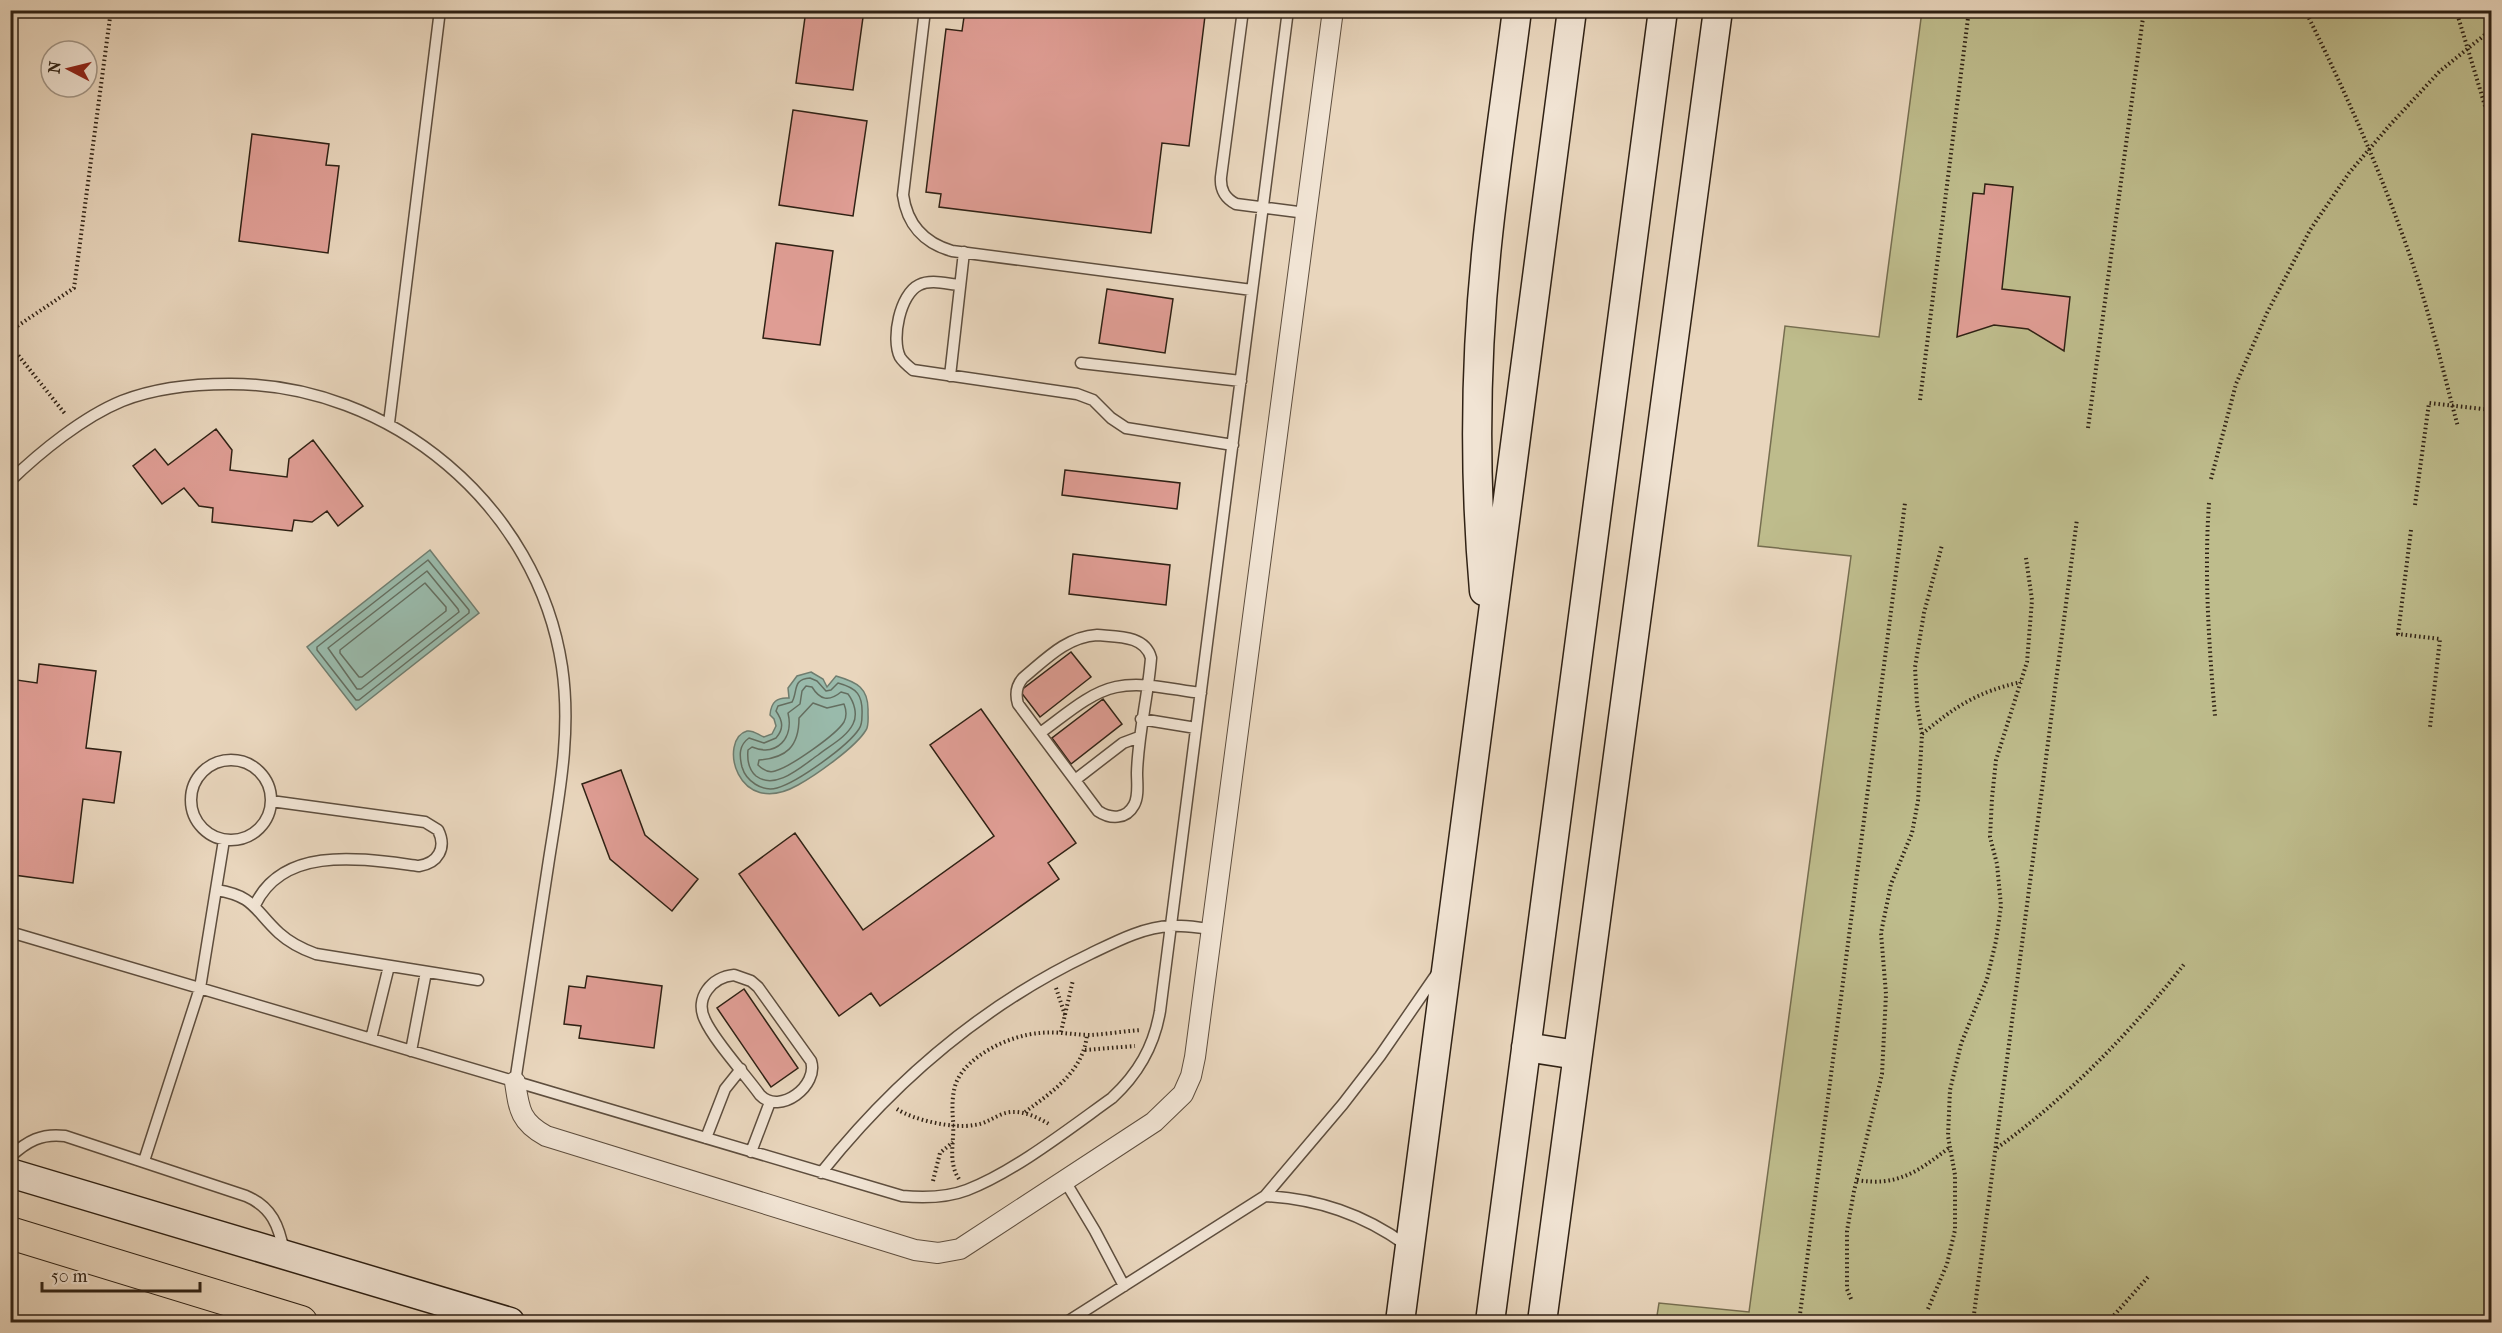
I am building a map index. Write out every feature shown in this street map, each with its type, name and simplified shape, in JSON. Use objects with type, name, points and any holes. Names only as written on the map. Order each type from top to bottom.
[{"type":"main road","points":[[1489,650],[1478,489],[1481,327],[1487,247],[1517,10]]},
{"type":"main road","points":[[1400,1323],[1572,10]]},
{"type":"main road","points":[[1490,1323],[1663,10]]},
{"type":"main road","points":[[1542,1323],[1718,10]]},
{"type":"main road","points":[[1526,1047],[1577,1055]]},
{"type":"main road","points":[[10,1173],[510,1323]]},
{"type":"main road","points":[[10,1233],[301,1323]]},
{"type":"street","points":[[515,1082],[519,1108],[524,1119],[533,1129],[546,1136],[915,1250],[938,1253],[960,1249],[1065,1181],[1154,1122],[1183,1094],[1191,1076],[1195,1056],[1332,10]]},
{"type":"lane","points":[[388,423],[440,10]]},
{"type":"lane","points":[[925,10],[903,183],[904,206],[914,227],[922,236],[941,248],[964,252],[1252,290]]},
{"type":"lane","points":[[1244,10],[1241,16],[1220,184],[1225,196],[1242,206],[1306,213]]},
{"type":"lane","points":[[10,932],[888,1193],[930,1197],[967,1190],[1016,1163],[1112,1098],[1124,1087],[1144,1059],[1157,1028],[1288,10]]},
{"type":"lane","points":[[950,376],[964,252]]},
{"type":"lane","points":[[960,285],[926,282],[910,291],[901,308],[897,340],[900,357],[913,370],[1077,394],[1093,400],[1111,418],[1126,428],[1233,445]]},
{"type":"lane","points":[[1081,363],[1241,381]]},
{"type":"lane","points":[[10,481],[48,448],[76,428],[121,402],[171,389],[211,384],[252,385],[303,392],[332,399],[388,423],[440,457],[463,477],[503,524],[520,550],[542,596],[562,665],[566,706],[565,757],[515,1082]]},
{"type":"lane","points":[[1097,635],[1139,641],[1149,651],[1151,658],[1141,719],[1137,798],[1134,805],[1124,815],[1111,818],[1098,811],[1018,704],[1016,690],[1018,683],[1061,647],[1078,638],[1097,635]]},
{"type":"lane","points":[[1040,733],[1098,693],[1117,687],[1146,686],[1201,693]]},
{"type":"lane","points":[[1141,719],[1196,728]]},
{"type":"lane","points":[[1075,780],[1123,743],[1139,737]]},
{"type":"lane","points":[[226,760],[248,764],[265,779],[271,801],[269,812],[256,832],[246,838],[224,840],[203,830],[192,811],[192,788],[205,769],[226,760]]},
{"type":"lane","points":[[255,905],[267,885],[276,877],[305,865],[350,858],[427,865],[440,854],[442,845],[438,830],[425,822],[271,801]]},
{"type":"lane","points":[[144,1161],[200,988],[224,840]]},
{"type":"lane","points":[[216,890],[230,892],[255,905],[279,933],[303,949],[330,957],[478,980]]},
{"type":"lane","points":[[821,1173],[884,1100],[963,1030],[1052,972],[1133,935],[1171,926],[1212,928]]},
{"type":"lane","points":[[1067,1323],[1265,1196],[1362,1080],[1448,956]]},
{"type":"lane","points":[[371,1039],[389,966]]},
{"type":"lane","points":[[411,1051],[426,972]]},
{"type":"lane","points":[[726,976],[743,977],[758,987],[811,1061],[812,1076],[807,1083],[783,1102],[770,1102],[760,1095],[708,1027],[702,1010],[705,993],[710,985],[726,976]]},
{"type":"lane","points":[[706,1138],[726,1089],[741,1070]]},
{"type":"lane","points":[[751,1152],[770,1102]]},
{"type":"lane","points":[[10,1157],[31,1140],[53,1135],[76,1138],[256,1200],[264,1206],[277,1223],[285,1256]]},
{"type":"lane","points":[[1065,1181],[1124,1286]]},
{"type":"lane","points":[[1265,1196],[1309,1200],[1342,1209],[1372,1223],[1410,1247]]},
{"type":"path","points":[[10,332],[74,288],[111,10]]},
{"type":"path","points":[[1920,400],[1969,10]]},
{"type":"path","points":[[2088,428],[2144,10]]},
{"type":"path","points":[[2305,10],[2369,150],[2411,260],[2458,427]]},
{"type":"path","points":[[2456,10],[2492,129]]},
{"type":"path","points":[[2211,479],[2236,384],[2267,313],[2310,230],[2349,173],[2440,71],[2492,29]]},
{"type":"path","points":[[10,345],[76,428]]},
{"type":"path","points":[[2415,505],[2429,403],[2492,410]]},
{"type":"path","points":[[1799,1323],[1905,503]]},
{"type":"path","points":[[2209,503],[2206,546],[2207,626],[2215,716]]},
{"type":"path","points":[[1973,1323],[2078,519]]},
{"type":"path","points":[[2411,530],[2398,634],[2440,639],[2430,727]]},
{"type":"path","points":[[1851,1299],[1847,1289],[1846,1240],[1857,1180],[1882,1074],[1886,994],[1881,933],[1891,884],[1912,833],[1918,801],[1922,734],[1917,704],[1915,667],[1924,613],[1942,546]]},
{"type":"path","points":[[1928,1309],[1947,1264],[1955,1230],[1955,1175],[1948,1136],[1950,1090],[1961,1044],[1987,979],[2001,906],[1997,864],[1990,837],[1992,798],[1996,760],[2027,662],[2032,600],[2026,558]]},
{"type":"path","points":[[1922,734],[1952,710],[1975,696],[2021,682]]},
{"type":"path","points":[[1062,1032],[1077,960]]},
{"type":"path","points":[[1996,1148],[2034,1121],[2097,1061],[2157,999],[2186,963]]},
{"type":"path","points":[[1052,972],[1065,1016]]},
{"type":"path","points":[[967,1190],[955,1172],[954,1092],[962,1072],[970,1063],[1002,1042],[1041,1032],[1087,1034],[1157,1028]]},
{"type":"path","points":[[1024,1113],[1056,1089],[1080,1061],[1085,1050],[1087,1034]]},
{"type":"path","points":[[1085,1050],[1152,1044]]},
{"type":"path","points":[[884,1100],[915,1118],[954,1125],[974,1125],[1007,1113],[1024,1113],[1063,1132]]},
{"type":"path","points":[[930,1197],[938,1159],[945,1146],[953,1142]]},
{"type":"path","points":[[1857,1180],[1877,1184],[1902,1177],[1926,1165],[1950,1147]]},
{"type":"path","points":[[2108,1323],[2148,1277]]},
{"type":"shaded area","points":[[1922,11],[2491,11],[2491,1322],[1656,1322],[1659,1303],[1749,1312],[1851,556],[1758,546],[1785,326],[1879,337]]},
{"type":"water","points":[[430,550],[479,613],[356,710],[307,647]]},
{"type":"water","points":[[811,672],[823,679],[827,687],[836,676],[860,687],[868,704],[867,728],[845,752],[798,785],[777,793],[760,792],[747,785],[738,774],[734,761],[734,748],[738,737],[747,731],[764,737],[772,734],[776,726],[770,715],[773,704],[781,698],[789,698],[788,688],[797,676]]},
{"type":"building","points":[[806,10],[864,10],[853,90],[796,83]]},
{"type":"building","points":[[965,10],[1167,10],[1205,16],[1189,146],[1162,143],[1151,233],[939,207],[941,194],[926,192],[946,29],[962,31]]},
{"type":"building","points":[[793,110],[867,121],[853,216],[779,205]]},
{"type":"building","points":[[252,134],[329,144],[326,165],[339,166],[328,253],[239,241]]},
{"type":"building","points":[[1985,184],[2013,187],[2002,289],[2070,297],[2064,351],[2028,329],[1994,325],[1957,337],[1973,193],[1984,194]]},
{"type":"building","points":[[776,243],[833,251],[820,345],[763,338]]},
{"type":"building","points":[[1107,289],[1173,299],[1165,353],[1099,343]]},
{"type":"building","points":[[216,429],[232,450],[230,470],[287,477],[289,459],[313,440],[363,506],[338,526],[327,511],[312,522],[294,520],[292,531],[212,522],[213,508],[199,506],[184,488],[162,504],[133,466],[155,449],[168,465]]},
{"type":"building","points":[[1065,470],[1180,483],[1177,509],[1062,495]]},
{"type":"building","points":[[1073,554],[1170,565],[1166,605],[1069,594]]},
{"type":"building","points":[[1071,652],[1091,677],[1040,717],[1020,691]]},
{"type":"building","points":[[39,664],[96,671],[86,748],[121,752],[114,803],[83,799],[73,883],[14,875],[15,865],[10,865],[10,679],[37,683]]},
{"type":"building","points":[[1103,699],[1122,724],[1071,764],[1052,738]]},
{"type":"building","points":[[981,709],[1076,843],[1048,863],[1059,879],[880,1006],[871,993],[839,1016],[739,874],[795,833],[863,930],[994,836],[930,745]]},
{"type":"building","points":[[621,770],[645,835],[698,879],[672,911],[610,859],[582,784]]},
{"type":"building","points":[[587,976],[662,986],[654,1048],[579,1038],[581,1026],[564,1024],[569,986],[585,988]]},
{"type":"building","points":[[744,989],[798,1068],[771,1087],[717,1008]]}]
